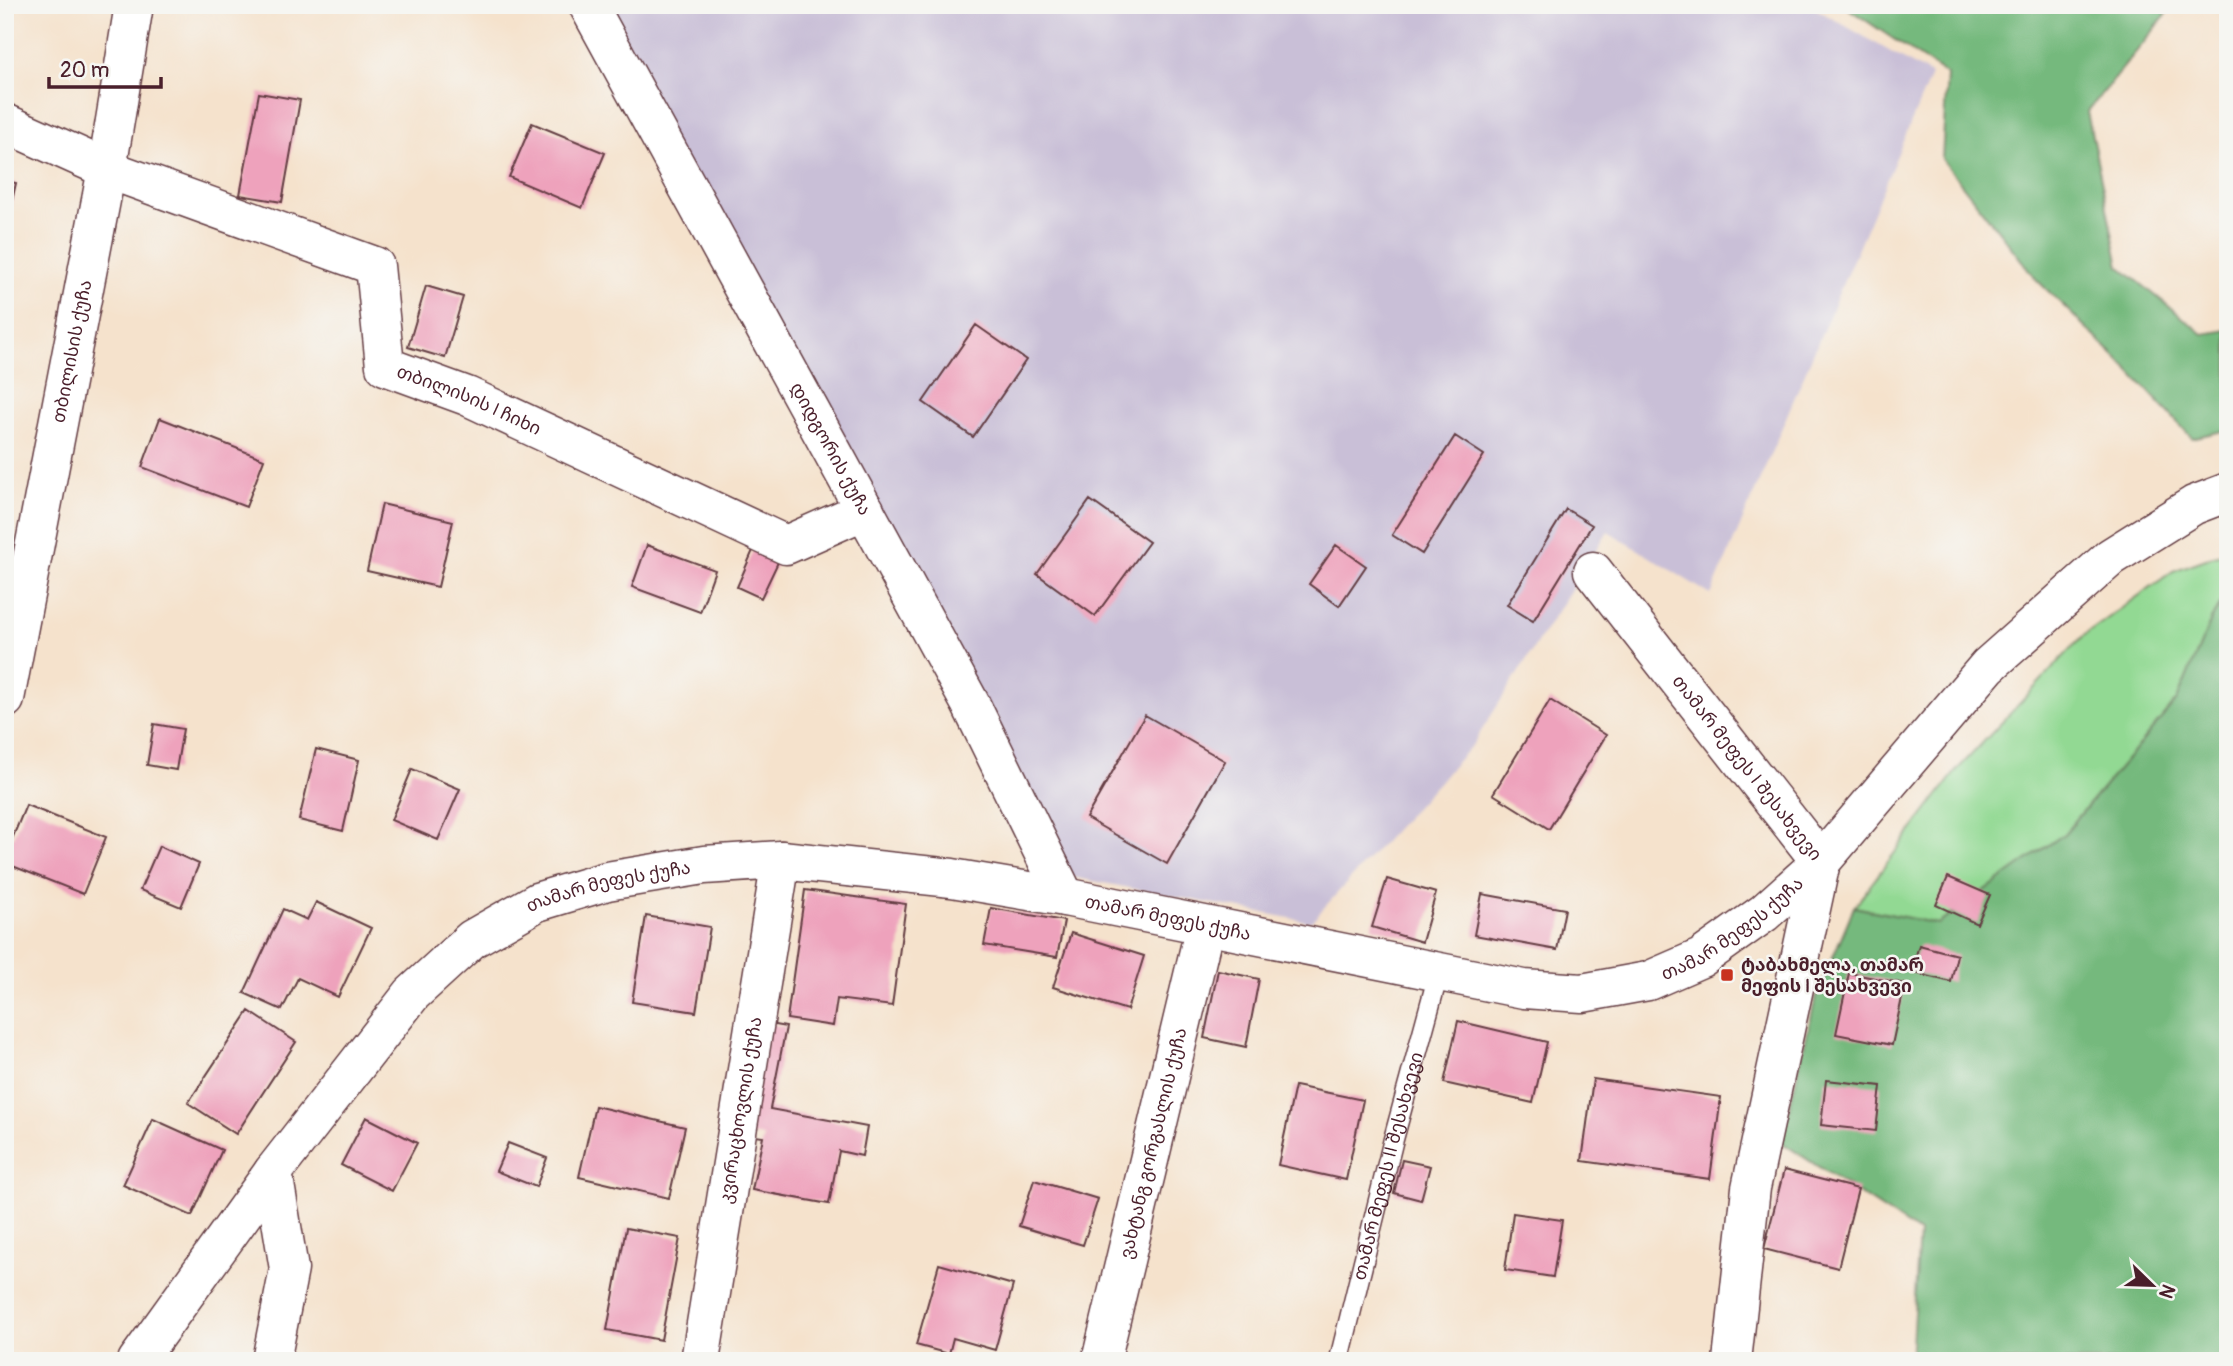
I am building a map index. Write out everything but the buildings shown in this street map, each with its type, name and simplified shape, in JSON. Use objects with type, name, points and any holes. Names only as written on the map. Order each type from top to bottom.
[{"type":"street","name":"თბილისის ქუჩა","points":[[5,699],[107,169],[134,5]]},
{"type":"street","name":"დიდგორის ქუჩა","points":[[588,5],[970,703],[1065,897]]},
{"type":"street","points":[[5,123],[107,169]]},
{"type":"street","name":"თბილისის I ჩიხი","points":[[107,169],[375,266],[385,366],[467,396],[786,545],[865,510]]},
{"type":"street","name":"თამარ მეფეს ქუჩა","points":[[137,1361],[273,1171],[412,994],[472,939],[537,902],[607,881],[704,864],[781,860],[951,878],[1065,897],[1524,989],[1582,993],[1648,981],[1701,958],[1764,913],[1821,862],[1988,666],[2111,557],[2194,505],[2228,492]]},
{"type":"street","name":"თამარ მეფეს I შესახვევი","points":[[1593,570],[1821,862],[1751,1188],[1732,1361]]},
{"type":"street","name":"კვირაცხოვლის ქუჩა","points":[[700,1361],[781,860]]},
{"type":"street","name":"ვახტანგ გორგასლის ქუჩა","points":[[1101,1361],[1206,926]]},
{"type":"street","points":[[271,1361],[289,1269],[273,1171]]},
{"type":"lane","name":"თამარ მეფეს II შესახვევი","points":[[1339,1361],[1393,1141],[1439,972]]},
{"type":"shaded area","points":[[597,5],[1809,5],[1931,75],[1711,595],[1608,531],[1473,744],[1311,922],[1061,875]]},
{"type":"green space","points":[[1843,5],[2170,5],[2166,15],[2087,112],[2119,266],[2203,334],[2228,330],[2228,430],[2192,438],[2125,366],[2037,280],[1942,159],[1947,75]]},
{"type":"green space","points":[[2228,551],[2228,592],[2211,620],[2177,700],[2064,834],[1938,924],[1854,907],[1957,770],[2082,637],[2173,571]]},
{"type":"green space","points":[[2228,592],[2228,1361],[1911,1361],[1919,1233],[1781,1142],[1816,997],[1854,907],[1938,924],[2064,834],[2177,700],[2211,620]]},
{"type":"place","name":"ტაბახმელა, თამარ მეფის I შესახვევი","points":[[1727,975]]}]
